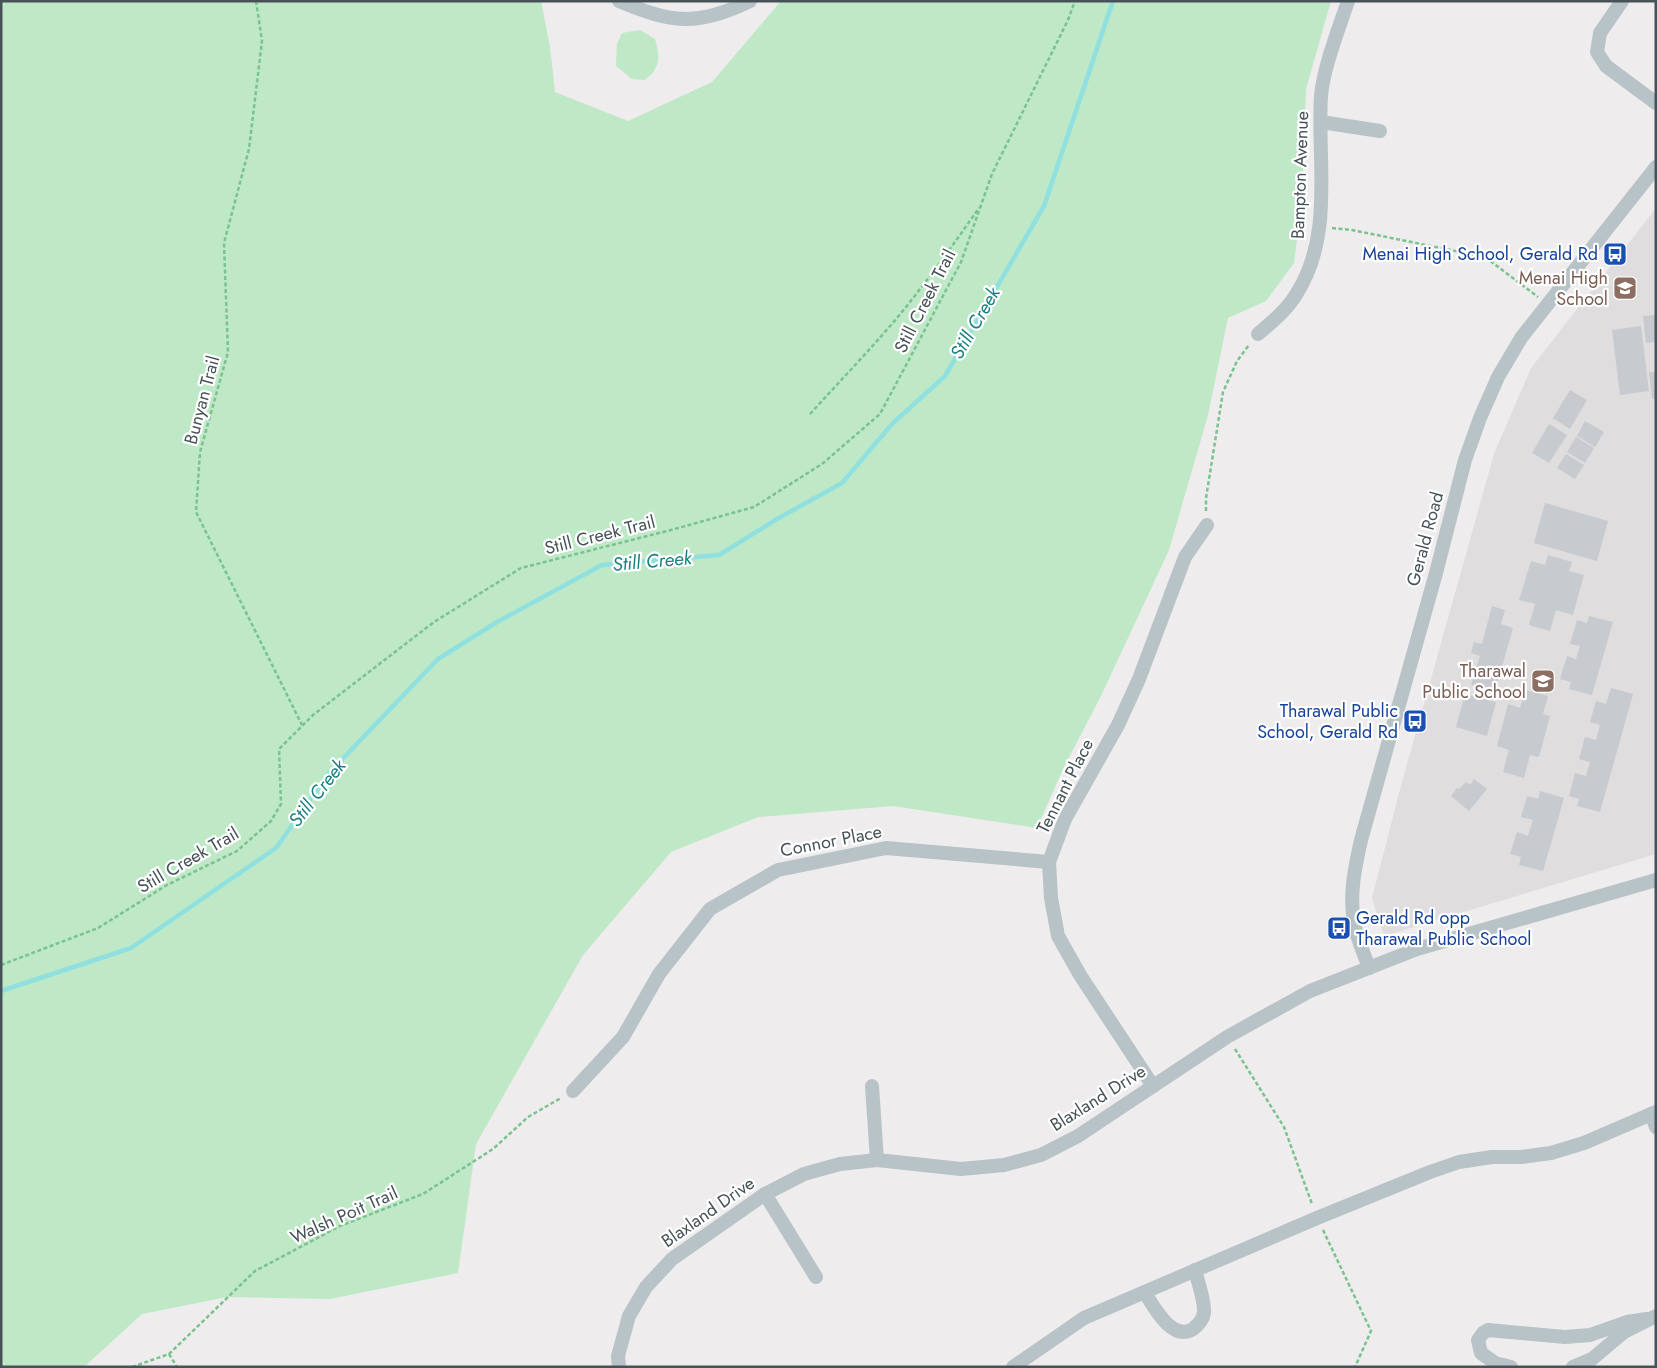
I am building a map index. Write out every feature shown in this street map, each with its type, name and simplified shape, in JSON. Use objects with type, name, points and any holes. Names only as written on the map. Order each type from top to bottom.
[{"type":"street","points":[[619,1],[648,14],[664,18],[703,19],[728,12],[750,1]]},
{"type":"street","name":"Bampton Avenue","points":[[1258,334],[1297,295],[1313,262],[1319,227],[1321,95],[1325,75],[1348,1]]},
{"type":"street","points":[[1622,1],[1600,33],[1597,52],[1606,66],[1656,103]]},
{"type":"street","points":[[1321,122],[1380,131]]},
{"type":"street","name":"Gerald Road","points":[[1369,968],[1354,924],[1351,899],[1354,871],[1465,460],[1480,418],[1498,377],[1522,338],[1656,167]]},
{"type":"street","name":"Tennant Place","points":[[1153,1086],[1080,975],[1058,936],[1051,898],[1049,862],[1065,819],[1118,726],[1139,679],[1185,557],[1207,525]]},
{"type":"street","name":"Connor Place","points":[[573,1091],[623,1037],[658,974],[710,909],[778,870],[886,848],[1049,862]]},
{"type":"street","name":"Blaxland Drive","points":[[619,1367],[618,1356],[629,1316],[646,1287],[672,1259],[765,1194],[804,1174],[840,1164],[877,1160],[961,1169],[1004,1165],[1041,1155],[1078,1136],[1227,1037],[1310,991],[1425,947],[1656,880]]},
{"type":"street","points":[[872,1086],[877,1160]]},
{"type":"street","points":[[1013,1367],[1084,1318],[1317,1218],[1459,1162],[1492,1157],[1521,1158],[1551,1153],[1654,1118]]},
{"type":"street","points":[[765,1194],[816,1277]]},
{"type":"street","points":[[1145,1293],[1166,1323],[1172,1328],[1186,1332],[1192,1330],[1198,1325],[1204,1312],[1195,1270]]},
{"type":"street","points":[[1511,1367],[1495,1363],[1481,1353],[1478,1340],[1482,1333],[1488,1330],[1565,1337],[1590,1336],[1626,1322],[1651,1317]]},
{"type":"street","points":[[1573,1367],[1592,1359],[1624,1332],[1651,1317]]},
{"type":"path","name":"Bunyan Trail","points":[[256,1],[262,41],[249,149],[224,243],[228,352],[200,452],[196,512],[302,725]]},
{"type":"path","name":"Still Creek Trail","points":[[1,965],[98,928],[167,885],[237,851],[271,821],[281,804],[279,749],[313,715],[434,622],[521,568],[754,507],[822,464],[880,414],[962,262],[992,174],[1068,20],[1075,1]]},
{"type":"path","points":[[810,414],[898,316],[944,257],[981,204]]},
{"type":"path","points":[[1319,227],[1352,230],[1485,257],[1547,304]]},
{"type":"path","points":[[1207,525],[1206,498],[1223,392],[1236,360],[1258,334]]},
{"type":"path","points":[[1227,1037],[1284,1127],[1317,1218],[1371,1331],[1355,1367]]},
{"type":"path","name":"Walsh Poit Trail","points":[[132,1367],[169,1354],[255,1271],[340,1226],[423,1194],[493,1149],[528,1117],[573,1091]]},
{"type":"path","points":[[169,1354],[177,1367]]},
{"type":"shaded area","name":"Tharawal Public School","points":[[1656,208],[1656,854],[1384,936],[1372,898],[1399,793],[1494,454],[1531,368]]},
{"type":"green space","points":[[1,1],[541,1],[550,47],[555,92],[628,121],[712,82],[781,1],[1331,1],[1306,89],[1302,197],[1294,263],[1266,301],[1228,318],[1208,415],[1169,550],[1101,696],[1063,769],[1037,828],[893,806],[758,817],[671,852],[583,955],[476,1144],[458,1273],[330,1299],[227,1297],[142,1314],[84,1367],[1,1367]]},
{"type":"green space","points":[[640,30],[655,39],[658,51],[657,66],[645,80],[632,79],[616,66],[617,44],[622,33]]},
{"type":"building","points":[[1656,315],[1656,342],[1646,343],[1643,316]]},
{"type":"building","points":[[1641,326],[1649,391],[1620,395],[1612,330]]},
{"type":"building","points":[[1649,372],[1656,372],[1656,399],[1652,399]]},
{"type":"building","points":[[1570,390],[1587,400],[1570,429],[1553,418]]},
{"type":"building","points":[[1585,421],[1604,432],[1595,447],[1577,436]]},
{"type":"building","points":[[1549,424],[1567,435],[1549,463],[1532,453]]},
{"type":"building","points":[[1576,437],[1594,448],[1585,463],[1567,452]]},
{"type":"building","points":[[1566,454],[1584,465],[1575,479],[1557,468]]},
{"type":"building","points":[[1545,503],[1608,521],[1597,561],[1534,543]]},
{"type":"building","points":[[1548,555],[1572,562],[1569,571],[1584,575],[1573,615],[1556,610],[1550,631],[1529,625],[1535,604],[1519,600],[1531,561],[1545,565]]},
{"type":"building","points":[[1492,606],[1505,610],[1501,624],[1513,628],[1495,691],[1471,685],[1480,656],[1471,653],[1474,642],[1482,644]]},
{"type":"building","points":[[1589,616],[1613,622],[1592,695],[1569,689],[1571,682],[1560,679],[1567,656],[1576,659],[1580,646],[1570,644],[1577,620],[1587,623]]},
{"type":"building","points":[[1611,688],[1633,694],[1600,812],[1577,806],[1579,799],[1569,796],[1575,773],[1586,776],[1590,762],[1579,759],[1585,737],[1596,740],[1600,725],[1590,722],[1596,701],[1606,704]]},
{"type":"building","points":[[1525,690],[1548,696],[1543,714],[1550,716],[1539,757],[1530,755],[1524,778],[1503,772],[1509,750],[1497,746],[1508,704],[1520,708]]},
{"type":"building","points":[[1465,694],[1496,702],[1487,736],[1456,727]]},
{"type":"building","points":[[1474,779],[1487,789],[1469,811],[1451,796],[1457,788],[1459,789],[1466,782],[1470,785]]},
{"type":"building","points":[[1540,791],[1564,798],[1543,871],[1519,865],[1521,857],[1510,854],[1517,832],[1528,836],[1533,820],[1521,817],[1527,796],[1538,799]]},
{"type":"waterway","name":"Still Creek","points":[[1,991],[131,948],[276,848],[329,773],[438,659],[497,622],[602,565],[719,555],[777,519],[842,483],[892,424],[945,376],[1044,206],[1113,1]]},
{"type":"place","name":"Menai High School, Gerald Rd","points":[[1615,254]]},
{"type":"place","name":"Menai High School","points":[[1625,288]]},
{"type":"place","name":"Tharawal Public School","points":[[1543,681]]},
{"type":"place","name":"Tharawal Public School, Gerald Rd","points":[[1415,721]]},
{"type":"place","name":"Gerald Rd opp Tharawal Public School","points":[[1339,928]]}]
